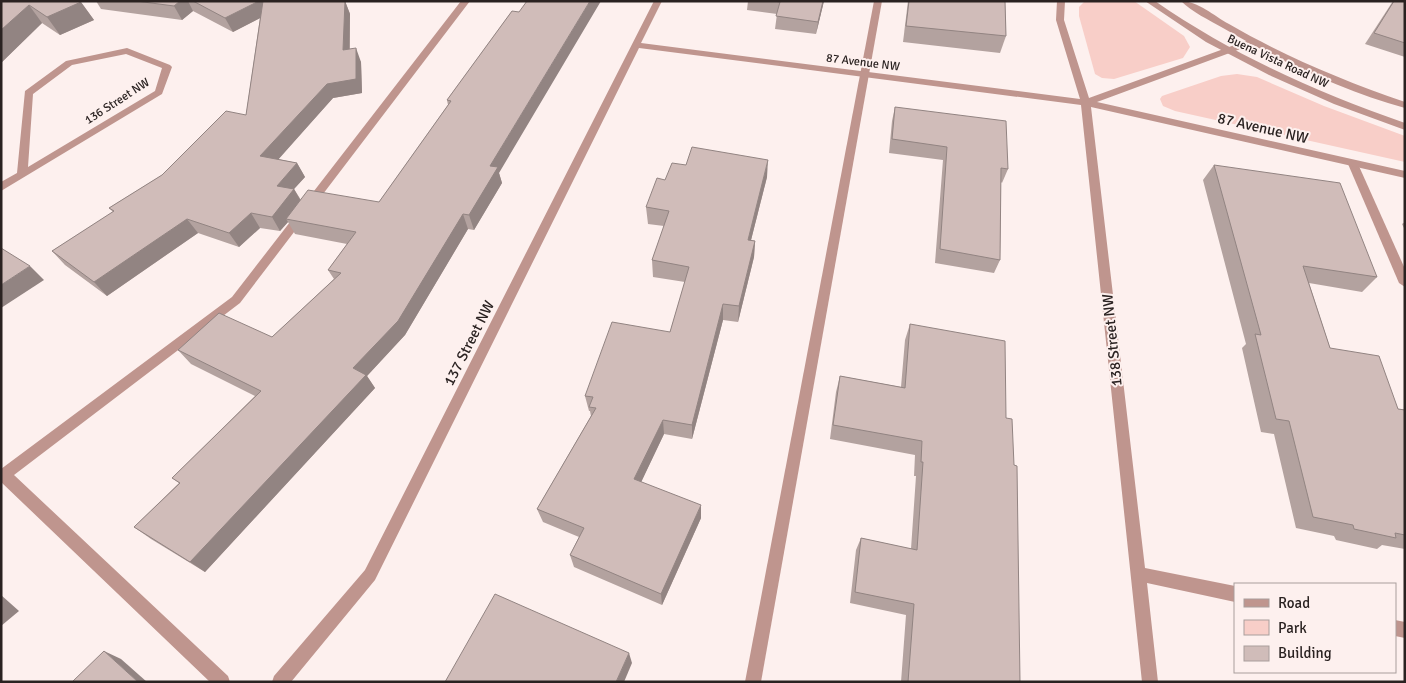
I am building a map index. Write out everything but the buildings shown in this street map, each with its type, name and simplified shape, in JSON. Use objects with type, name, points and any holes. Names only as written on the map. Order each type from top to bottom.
[{"type":"street","points":[[222,682],[3,474],[236,300],[466,1]]},
{"type":"street","name":"137 Street NW","points":[[280,682],[370,575],[658,1]]},
{"type":"street","points":[[754,682],[878,1]]},
{"type":"street","name":"138 Street NW","points":[[1061,1],[1060,20],[1086,103],[1150,682]]},
{"type":"street","name":"Buena Vista Road NW","points":[[1149,1],[1227,52],[1312,92],[1405,127]]},
{"type":"street","name":"Buena Vista Road NW","points":[[1184,1],[1252,42],[1338,80],[1405,105]]},
{"type":"street","name":"87 Avenue NW","points":[[1086,103],[1252,42]]},
{"type":"street","name":"87 Avenue NW","points":[[637,45],[1086,103],[1353,164],[1405,174]]},
{"type":"street","name":"136 Street NW","points":[[1,187],[159,92],[167,67],[127,51],[69,63],[28,93],[22,174]]},
{"type":"street","points":[[1353,164],[1405,283]]},
{"type":"street","points":[[1139,574],[1234,594]]},
{"type":"green space","points":[[1085,1],[1134,1],[1184,36],[1190,47],[1183,58],[1114,79],[1102,78],[1095,74],[1079,16],[1079,7]]},
{"type":"green space","points":[[1237,74],[1257,77],[1324,106],[1405,136],[1405,162],[1175,111],[1163,106],[1160,99],[1162,96],[1221,76]]}]
